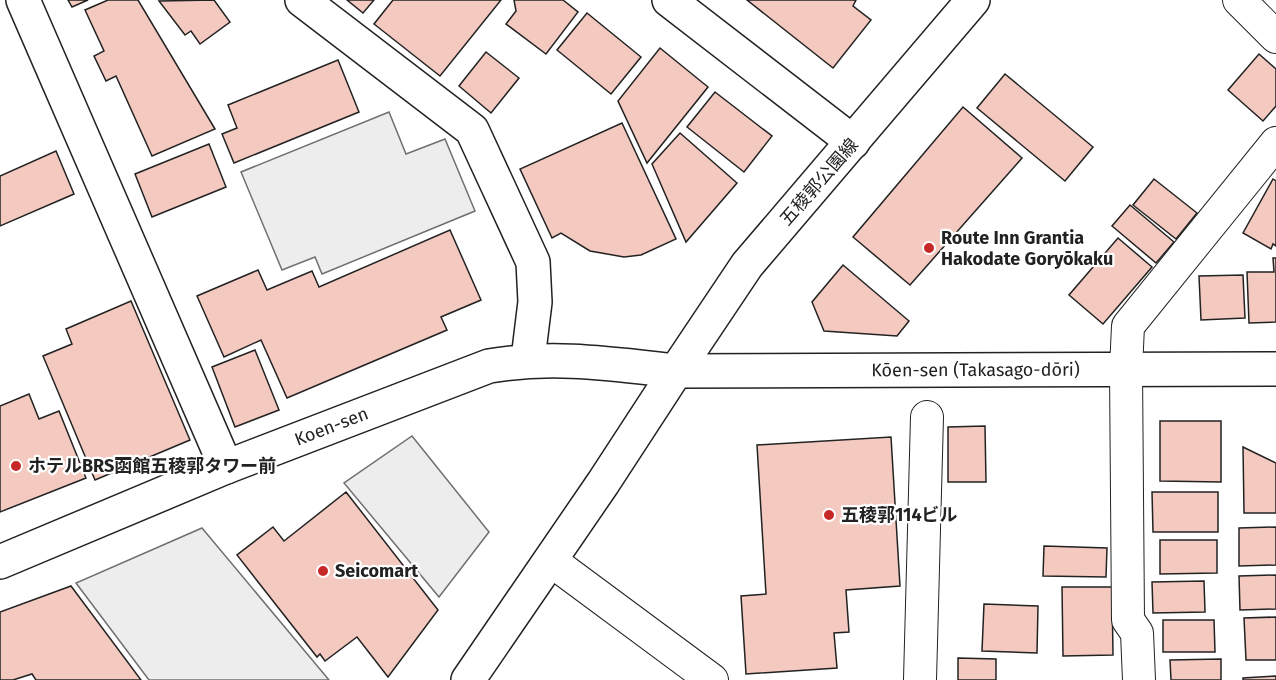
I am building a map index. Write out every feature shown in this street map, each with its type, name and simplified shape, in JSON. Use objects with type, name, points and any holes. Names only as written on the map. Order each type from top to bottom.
[{"type":"street","points":[[23,0],[226,467]]},
{"type":"street","points":[[302,0],[472,130],[533,262],[535,302],[528,359]]},
{"type":"street","points":[[669,0],[853,142]]},
{"type":"street","name":"五稜郭公園線","points":[[468,680],[747,265],[973,0]]},
{"type":"street","points":[[1239,0],[1276,37]]},
{"type":"street","points":[[1138,680],[1137,633],[1128,620],[1126,369],[1128,326],[1276,143]]},
{"type":"street","name":"Koen-sen","points":[[0,562],[226,467],[489,366],[528,359],[600,363],[676,371]]},
{"type":"street","name":"Kōen-sen (Takasago-dōri)","points":[[676,371],[1126,369],[1271,376]]},
{"type":"street","points":[[920,680],[927,417]]},
{"type":"street","points":[[550,560],[712,680]]},
{"type":"shaded area","points":[[389,112],[406,154],[445,139],[475,211],[322,274],[315,257],[282,270],[241,172]]},
{"type":"shaded area","points":[[412,436],[489,532],[439,597],[344,483]]},
{"type":"shaded area","points":[[202,528],[329,680],[149,680],[76,583]]},
{"type":"building","points":[[68,0],[88,0],[72,7]]},
{"type":"building","points":[[108,0],[138,0],[215,129],[152,156],[116,76],[106,81],[94,56],[104,51],[85,10]]},
{"type":"building","points":[[214,0],[230,22],[200,44],[191,31],[185,35],[159,1]]},
{"type":"building","points":[[347,0],[374,0],[363,13]]},
{"type":"building","points":[[393,0],[501,0],[440,76],[374,24]]},
{"type":"building","points":[[514,0],[563,0],[578,12],[546,54],[506,24],[516,11]]},
{"type":"building","points":[[747,0],[856,0],[853,6],[871,20],[833,68]]},
{"type":"building","points":[[587,13],[641,57],[611,94],[557,50]]},
{"type":"building","points":[[660,48],[708,87],[647,163],[618,101]]},
{"type":"building","points":[[486,52],[519,78],[491,113],[459,86]]},
{"type":"building","points":[[1259,54],[1276,69],[1276,106],[1263,121],[1228,90]]},
{"type":"building","points":[[338,60],[359,112],[234,163],[222,134],[237,128],[228,105]]},
{"type":"building","points":[[1005,74],[1093,147],[1065,181],[977,108]]},
{"type":"building","points":[[715,92],[772,136],[744,172],[687,127]]},
{"type":"building","points":[[963,107],[1022,158],[910,285],[853,237]]},
{"type":"building","points":[[622,123],[676,239],[641,255],[624,257],[590,251],[561,233],[552,238],[520,169]]},
{"type":"building","points":[[680,133],[737,183],[686,242],[652,164]]},
{"type":"building","points":[[209,144],[226,187],[152,217],[135,174]]},
{"type":"building","points":[[56,151],[74,194],[0,226],[0,176]]},
{"type":"building","points":[[1154,179],[1197,213],[1176,239],[1133,205]]},
{"type":"building","points":[[1273,179],[1276,181],[1276,246],[1273,244],[1271,249],[1243,233]]},
{"type":"building","points":[[1130,205],[1174,242],[1156,263],[1112,226]]},
{"type":"building","points":[[450,230],[481,300],[441,317],[447,330],[287,398],[261,340],[224,357],[197,296],[258,270],[267,290],[312,271],[319,287]]},
{"type":"building","points":[[1118,238],[1152,267],[1103,324],[1069,295]]},
{"type":"building","points":[[1273,258],[1276,258],[1276,322],[1249,323],[1247,272],[1274,272]]},
{"type":"building","points":[[843,265],[909,321],[897,336],[824,331],[812,302]]},
{"type":"building","points":[[1243,275],[1245,318],[1201,320],[1199,276]]},
{"type":"building","points":[[131,301],[190,440],[95,480],[43,356],[72,344],[66,329]]},
{"type":"building","points":[[255,350],[279,410],[235,427],[212,367]]},
{"type":"building","points":[[29,394],[39,419],[59,411],[86,478],[0,512],[0,406]]},
{"type":"building","points":[[1160,421],[1221,421],[1221,482],[1160,481]]},
{"type":"building","points":[[985,426],[986,482],[948,482],[948,427]]},
{"type":"building","name":"五稜郭114ビル","points":[[891,437],[900,586],[846,590],[849,632],[834,633],[837,668],[746,674],[741,596],[766,594],[757,445]]},
{"type":"building","points":[[1243,447],[1276,463],[1276,513],[1244,513]]},
{"type":"building","points":[[346,492],[438,610],[388,677],[357,637],[325,661],[320,654],[317,657],[237,555],[273,527],[284,541]]},
{"type":"building","points":[[1152,492],[1218,492],[1218,532],[1153,532]]},
{"type":"building","points":[[1276,527],[1276,565],[1239,566],[1239,528]]},
{"type":"building","points":[[1160,540],[1217,540],[1217,573],[1160,574]]},
{"type":"building","points":[[1044,546],[1107,548],[1106,577],[1043,576]]},
{"type":"building","points":[[1276,575],[1276,609],[1240,610],[1239,576]]},
{"type":"building","points":[[1204,581],[1205,612],[1153,613],[1152,582]]},
{"type":"building","points":[[71,586],[141,680],[36,680],[32,674],[13,680],[0,680],[0,612]]},
{"type":"building","points":[[1062,587],[1112,587],[1113,655],[1063,656]]},
{"type":"building","points":[[984,604],[1038,606],[1037,653],[982,651]]},
{"type":"building","points":[[1276,617],[1276,660],[1246,660],[1244,618]]},
{"type":"building","points":[[1163,620],[1214,620],[1215,652],[1163,652]]},
{"type":"building","points":[[958,658],[996,659],[996,680],[958,680]]},
{"type":"building","points":[[1221,659],[1221,680],[1171,680],[1170,660]]},
{"type":"building","points":[[1276,676],[1276,680],[1243,680],[1243,678]]},
{"type":"place","name":"Route Inn Grantia Hakodate Goryōkaku","points":[[929,248]]},
{"type":"place","name":"ホテルBRS函館五稜郭タワー前","points":[[16,466]]},
{"type":"place","name":"五稜郭114ビル","points":[[829,515]]},
{"type":"place","name":"Seicomart","points":[[323,571]]}]
